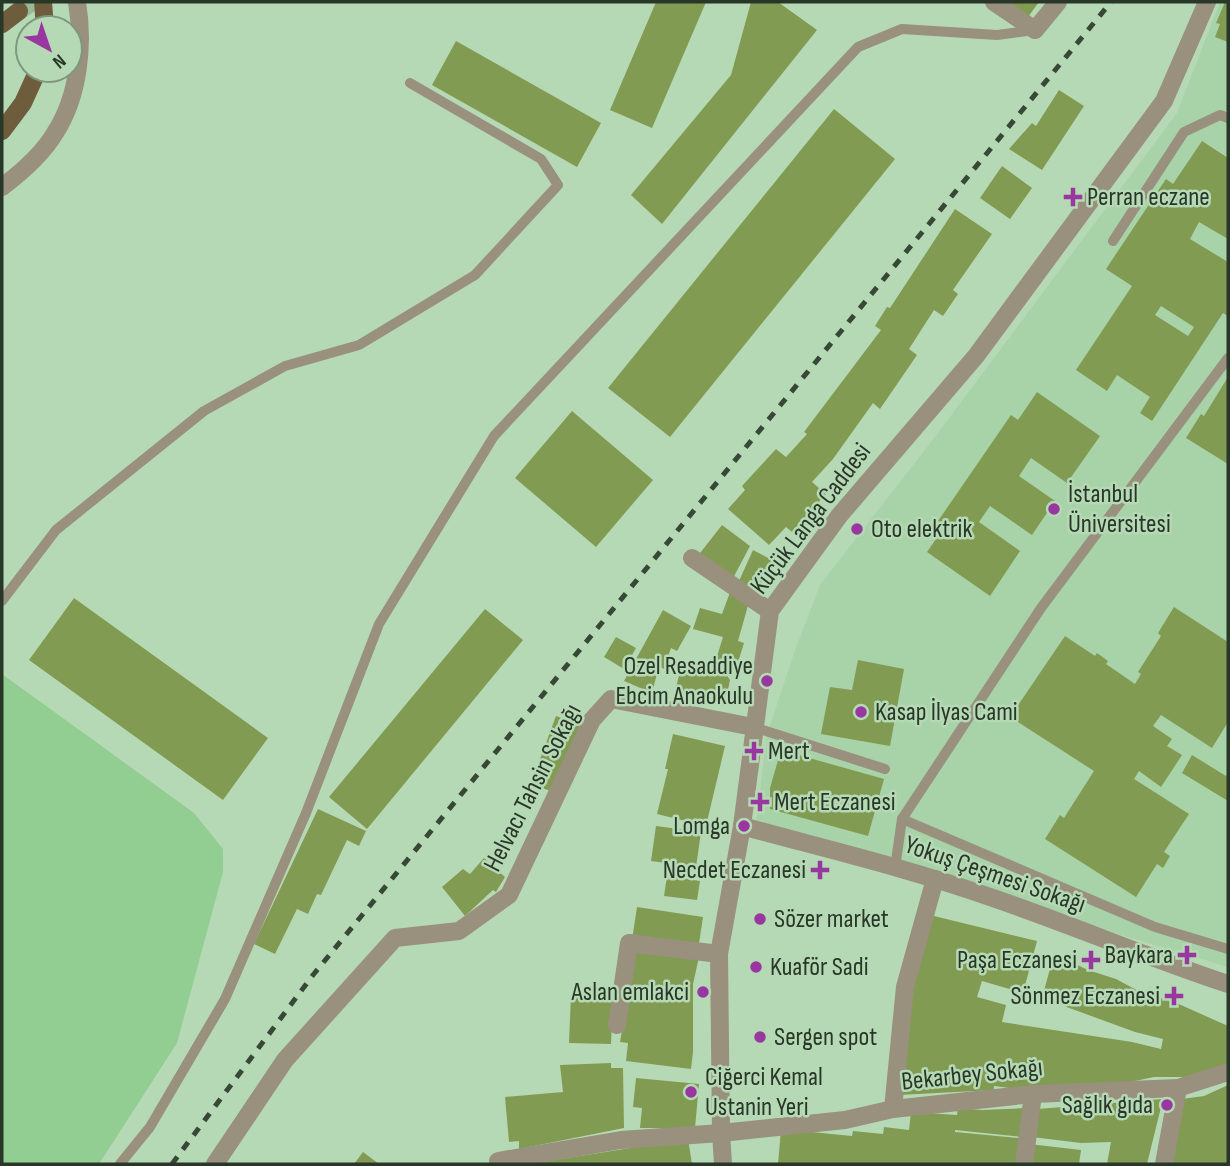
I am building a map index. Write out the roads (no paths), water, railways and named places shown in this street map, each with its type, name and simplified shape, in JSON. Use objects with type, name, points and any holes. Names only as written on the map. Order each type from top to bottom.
[{"type":"main road","points":[[2,24],[19,11]]},
{"type":"main road","points":[[2,131],[23,103],[32,84]]},
{"type":"street","points":[[2,187],[31,163],[55,134],[66,113],[80,51],[77,2]]},
{"type":"street","points":[[994,2],[1035,30],[1058,2]]},
{"type":"street","name":"Küçük Langa Caddesi","points":[[723,1164],[719,954],[742,826],[770,611],[839,516],[976,356],[1164,101],[1207,2]]},
{"type":"street","points":[[692,558],[770,611]]},
{"type":"street","name":"Helvacı Tahsin Sokağı","points":[[215,1164],[285,1060],[395,938],[459,931],[509,895],[592,720],[611,698],[753,727]]},
{"type":"street","name":"Yokuş Çeşmesi Sokağı","points":[[742,826],[995,898],[1228,984]]},
{"type":"street","points":[[893,1109],[905,986],[935,879]]},
{"type":"street","points":[[617,1024],[629,943],[719,954]]},
{"type":"street","name":"Bekarbey Sokağı","points":[[498,1161],[621,1140],[845,1120],[893,1109],[1033,1094],[1178,1088],[1228,1072]]},
{"type":"street","points":[[1164,1164],[1178,1088]]},
{"type":"street","points":[[1024,1164],[1033,1094]]},
{"type":"lane","points":[[120,1164],[150,1127],[225,999],[306,813],[379,624],[494,436],[858,47],[902,29],[997,35],[1035,30]]},
{"type":"lane","points":[[2,601],[56,530],[204,411],[285,366],[359,345],[475,275],[558,185],[541,159],[410,83]]},
{"type":"lane","points":[[1113,241],[1184,132],[1220,115],[1228,118]]},
{"type":"lane","points":[[895,868],[902,819],[1041,608],[1228,358]]},
{"type":"lane","points":[[753,727],[885,769]]},
{"type":"lane","points":[[902,819],[1155,927],[1228,949]]},
{"type":"tunnel","points":[[19,11],[32,2]]},
{"type":"railway","points":[[172,1164],[313,975],[1111,2]]},
{"type":"place","name":"Perran eczane","points":[[1073,197]]},
{"type":"place","name":"İstanbul Üniversitesi","points":[[1054,509]]},
{"type":"place","name":"Oto elektrik","points":[[857,529]]},
{"type":"place","name":"Ozel Resaddiye Ebcim Anaokulu","points":[[767,681]]},
{"type":"place","name":"Kasap İlyas Cami","points":[[861,712]]},
{"type":"place","name":"Mert","points":[[754,751]]},
{"type":"place","name":"Mert Eczanesi","points":[[760,802]]},
{"type":"place","name":"Lomga","points":[[744,826]]},
{"type":"place","name":"Necdet Eczanesi","points":[[820,870]]},
{"type":"place","name":"Sözer market","points":[[760,919]]},
{"type":"place","name":"Baykara","points":[[1187,955]]},
{"type":"place","name":"Paşa Eczanesi","points":[[1091,960]]},
{"type":"place","name":"Kuaför Sadi","points":[[756,967]]},
{"type":"place","name":"Aslan emlakci","points":[[703,992]]},
{"type":"place","name":"Sönmez Eczanesi","points":[[1174,996]]},
{"type":"place","name":"Sergen spot","points":[[760,1037]]},
{"type":"place","name":"Ciğerci Kemal Ustanin Yeri","points":[[691,1092]]},
{"type":"place","name":"Sağlık gıda","points":[[1167,1105]]}]
